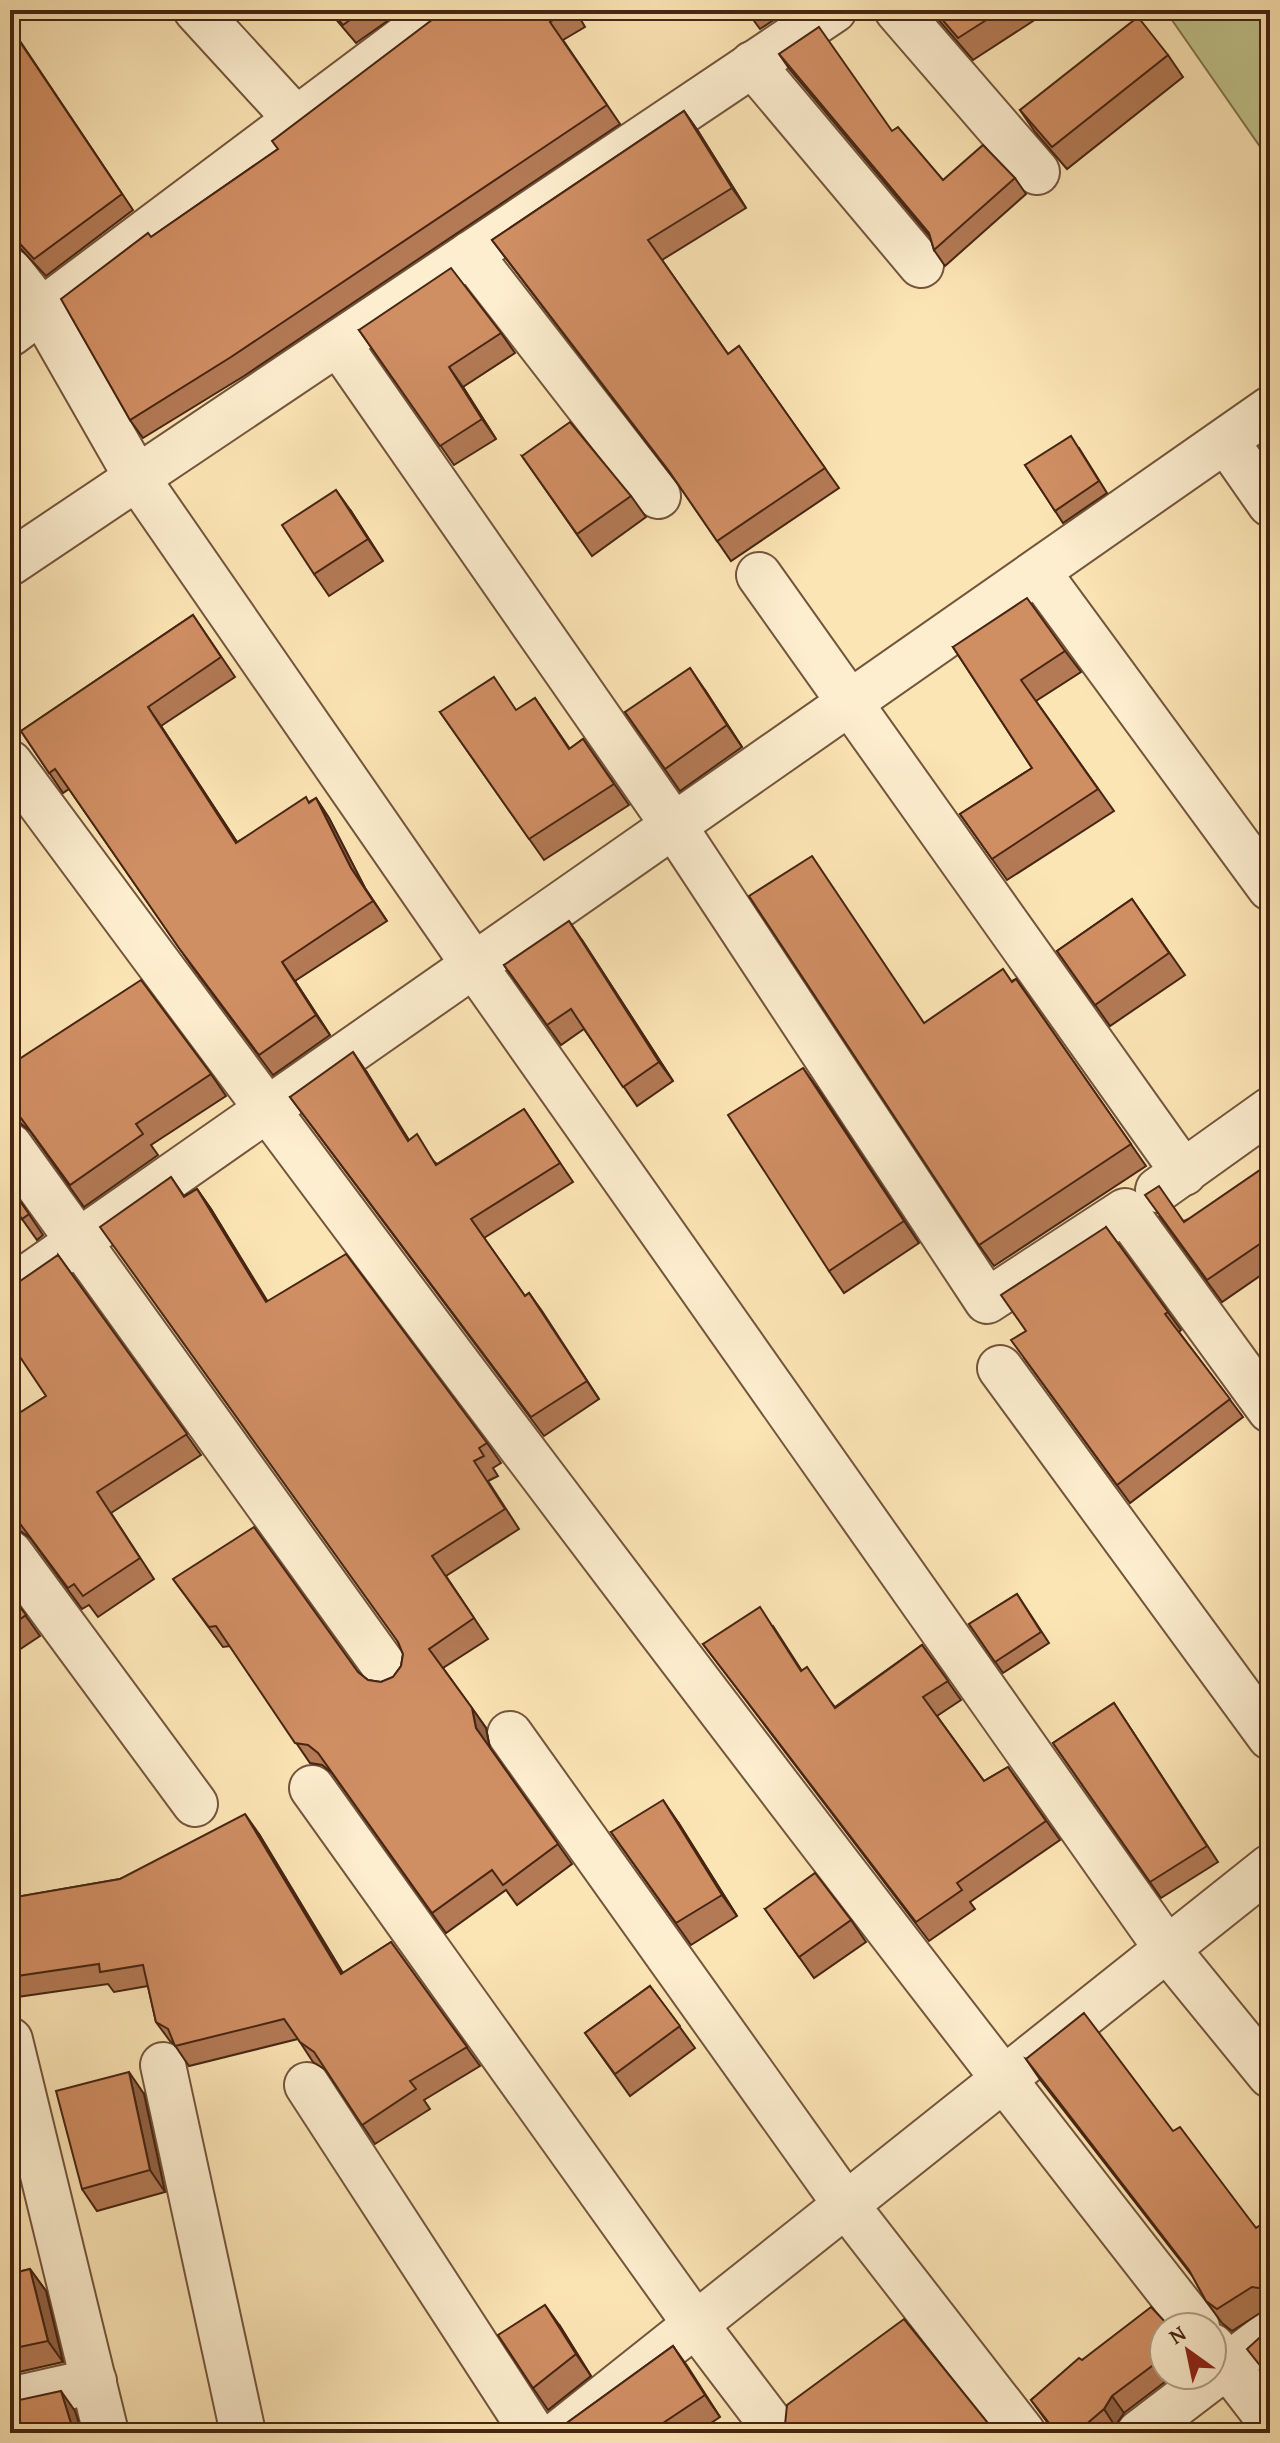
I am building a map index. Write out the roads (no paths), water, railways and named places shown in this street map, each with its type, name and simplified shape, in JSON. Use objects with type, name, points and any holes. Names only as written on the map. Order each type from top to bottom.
[{"type":"street","points":[[196,10],[296,119]]},
{"type":"street","points":[[26,322],[442,10]]},
{"type":"street","points":[[10,563],[834,10]]},
{"type":"street","points":[[897,10],[1037,172]]},
{"type":"street","points":[[752,64],[921,265]]},
{"type":"street","points":[[470,254],[658,496]]},
{"type":"street","points":[[10,271],[26,322],[474,965],[1167,1949],[1270,2075]]},
{"type":"street","points":[[338,343],[674,826],[987,1301],[1184,1173],[1270,1110]]},
{"type":"street","points":[[10,1289],[1270,409]]},
{"type":"street","points":[[1226,441],[1270,504]]},
{"type":"street","points":[[1038,572],[1270,888]]},
{"type":"street","points":[[759,575],[1184,1173]]},
{"type":"street","points":[[10,763],[267,1110],[1004,2080],[1184,2311]]},
{"type":"street","points":[[10,1146],[392,1677]]},
{"type":"street","points":[[1125,1211],[1270,1410]]},
{"type":"street","points":[[1000,1368],[1270,1737]]},
{"type":"street","points":[[10,1553],[195,1804]]},
{"type":"street","points":[[510,1734],[846,2205],[1023,2433]]},
{"type":"street","points":[[312,1788],[696,2325],[778,2433]]},
{"type":"street","points":[[559,2433],[1270,1867]]},
{"type":"street","points":[[10,2040],[26,2177],[94,2381],[106,2433]]},
{"type":"street","points":[[163,2065],[243,2433]]},
{"type":"street","points":[[307,2085],[533,2433]]},
{"type":"street","points":[[1228,2352],[1270,2333]]},
{"type":"street","points":[[1228,2366],[1270,2421]]},
{"type":"street","points":[[10,2400],[94,2381]]},
{"type":"street","points":[[1139,2433],[1183,2391]]}]
